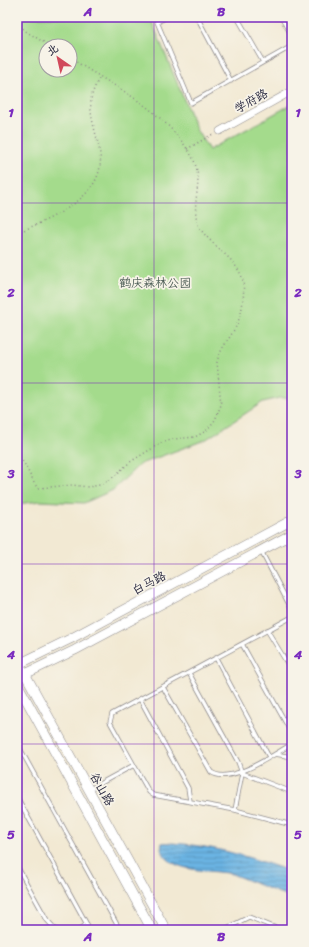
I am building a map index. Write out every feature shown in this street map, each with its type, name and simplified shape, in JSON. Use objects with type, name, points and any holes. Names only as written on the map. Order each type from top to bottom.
[{"type":"street","name":"学府路","points":[[220,131],[292,91]]},
{"type":"street","name":"白马路","points":[[18,663],[70,640],[292,520]]},
{"type":"street","name":"白马路","points":[[21,676],[75,650],[292,534]]},
{"type":"street","name":"谷山路","points":[[18,663],[21,676],[89,789],[166,930]]},
{"type":"street","name":"谷山路","points":[[17,683],[152,930]]},
{"type":"lane","points":[[155,17],[191,103],[292,46]]},
{"type":"lane","points":[[157,22],[167,17]]},
{"type":"lane","points":[[197,17],[231,81]]},
{"type":"lane","points":[[237,17],[263,62]]},
{"type":"lane","points":[[281,17],[292,36]]},
{"type":"lane","points":[[260,550],[292,610]]},
{"type":"lane","points":[[292,617],[112,714],[110,722],[149,792],[153,795],[235,810],[292,825]]},
{"type":"lane","points":[[268,630],[292,671]]},
{"type":"lane","points":[[242,644],[292,734]]},
{"type":"lane","points":[[216,658],[269,757]]},
{"type":"lane","points":[[189,673],[238,762],[242,773],[235,810]]},
{"type":"lane","points":[[163,686],[211,772],[220,776],[242,773],[292,744]]},
{"type":"lane","points":[[140,699],[188,788],[190,801]]},
{"type":"lane","points":[[17,743],[120,930]]},
{"type":"lane","points":[[275,754],[292,757]]},
{"type":"lane","points":[[89,789],[134,765]]},
{"type":"lane","points":[[242,773],[292,792]]},
{"type":"lane","points":[[17,797],[90,930]]},
{"type":"lane","points":[[17,866],[47,920],[56,930]]},
{"type":"lane","points":[[224,930],[249,917],[281,930]]},
{"type":"lane","points":[[79,930],[87,924]]},
{"type":"path","points":[[17,23],[27,32],[38,39]]},
{"type":"path","points":[[17,455],[24,463],[35,485],[39,488],[72,485],[93,487],[105,483],[130,462],[161,443],[174,439],[195,437],[206,431],[215,420],[221,403],[218,362],[221,351],[235,329],[240,312],[243,286],[242,278],[236,266],[214,242],[203,234],[195,217],[198,176],[194,161],[187,150],[175,132],[159,116],[131,94],[78,63]]},
{"type":"path","points":[[17,233],[75,204],[89,191],[96,179],[99,173],[101,161],[91,101],[93,91],[100,77]]},
{"type":"path","points":[[187,150],[220,131]]},
{"type":"green space","name":"鹤庆森林公园","points":[[17,17],[150,17],[197,131],[209,150],[292,104],[292,398],[279,398],[263,402],[205,440],[140,464],[113,490],[84,503],[40,501],[17,504]]},
{"type":"water","points":[[162,843],[184,844],[225,851],[252,858],[292,872],[292,898],[232,874],[182,867],[173,863],[166,857],[161,849]]}]
